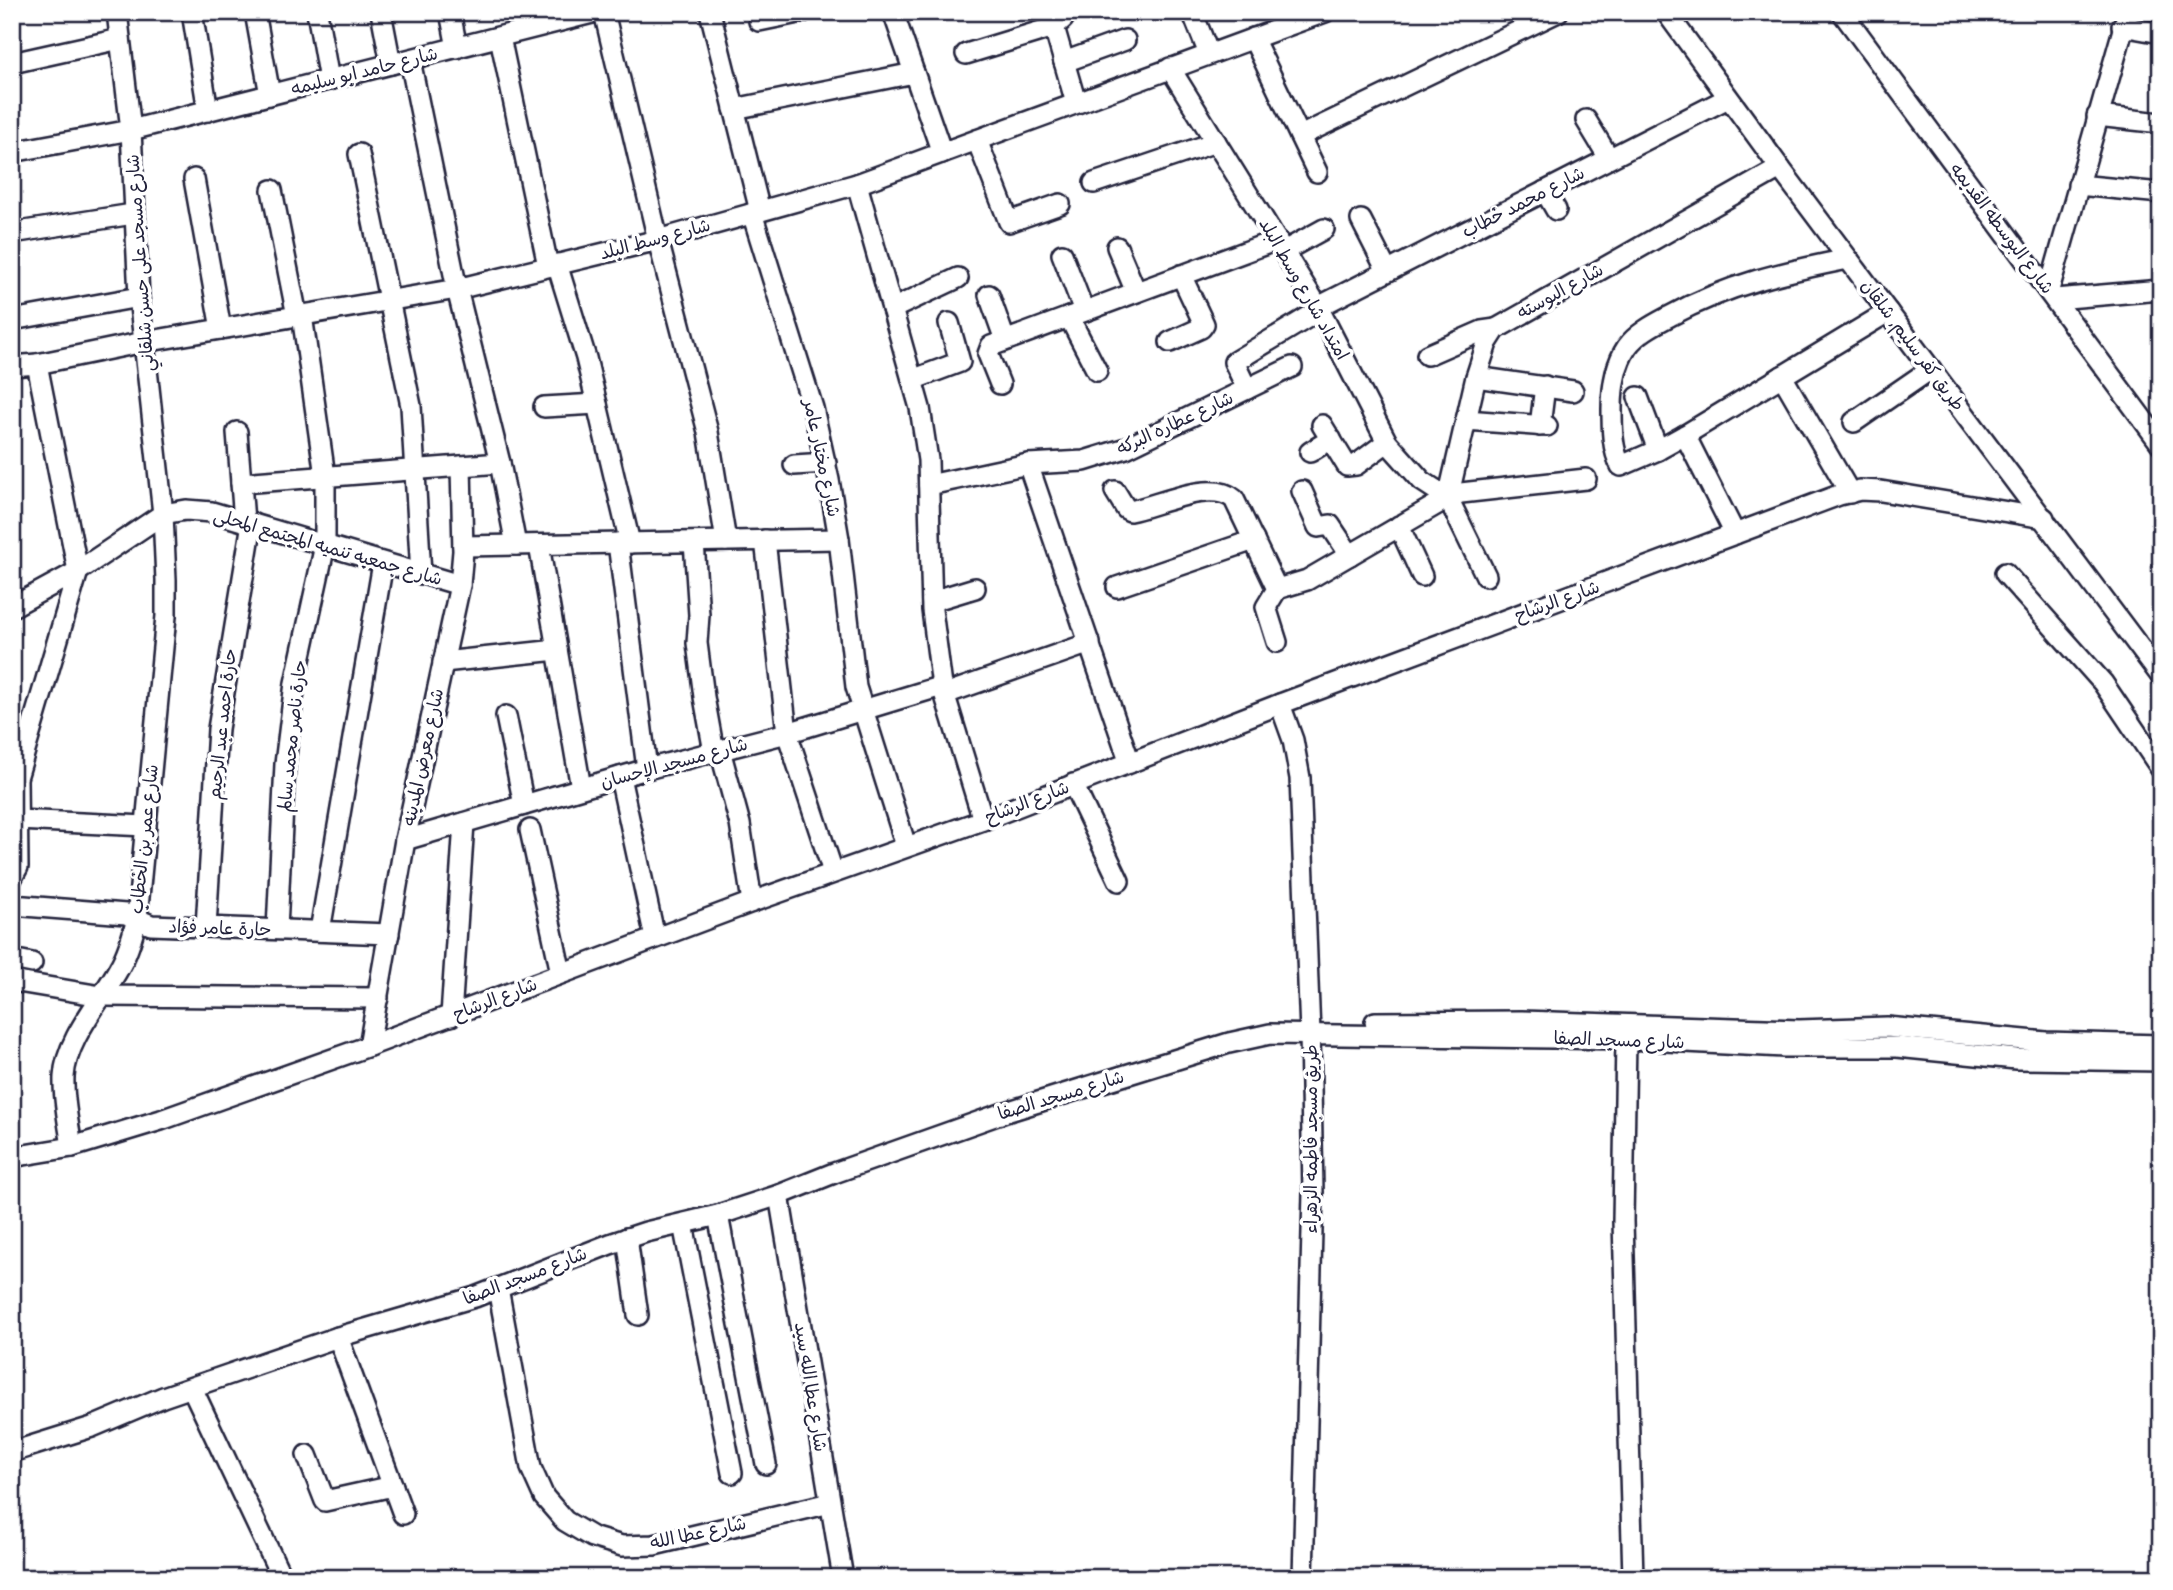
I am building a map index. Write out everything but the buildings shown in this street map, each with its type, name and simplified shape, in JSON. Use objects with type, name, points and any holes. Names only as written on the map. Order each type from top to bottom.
[{"type":"street","name":"شارع مسجد على حسن شلقاني","points":[[117,12],[131,130],[139,297],[163,514]]},
{"type":"street","points":[[192,12],[208,111]]},
{"type":"street","points":[[255,12],[270,95]]},
{"type":"street","points":[[317,12],[329,80]]},
{"type":"street","points":[[381,12],[401,62],[499,463],[516,545]]},
{"type":"street","points":[[450,12],[457,48]]},
{"type":"street","points":[[516,12],[520,32]]},
{"type":"street","points":[[604,12],[658,240],[708,432],[726,541]]},
{"type":"street","name":"شارع مختار عامر","points":[[710,12],[756,212],[813,408],[826,463],[839,539],[855,681],[906,846]]},
{"type":"street","points":[[759,21],[803,12]]},
{"type":"street","points":[[893,12],[942,153]]},
{"type":"street","name":"شارع وسط البلد","points":[[12,366],[37,364],[144,342],[457,289],[658,240],[857,184],[1325,12]]},
{"type":"street","points":[[1300,136],[1538,17],[1558,12]]},
{"type":"street","name":"طريق كفر سليم, شلقان","points":[[1666,12],[2161,676]]},
{"type":"street","name":"شارع البوسطه القديمه","points":[[1842,12],[2161,444]]},
{"type":"street","name":"شارع حامد ابو سليمه","points":[[12,152],[131,130],[587,13]]},
{"type":"street","points":[[1193,14],[1209,54]]},
{"type":"street","points":[[2161,33],[2125,19],[2078,185],[2052,295],[2161,290]]},
{"type":"street","points":[[966,54],[1059,20],[1064,62],[1076,103]]},
{"type":"street","points":[[500,37],[553,265],[586,358],[597,404],[624,543],[647,769]]},
{"type":"street","points":[[1253,38],[1317,172]]},
{"type":"street","points":[[12,63],[120,39]]},
{"type":"street","points":[[1064,62],[1125,40]]},
{"type":"street","name":"امتداد شارع وسط البلد","points":[[1170,68],[1319,308],[1387,442],[1422,481],[1448,498]]},
{"type":"street","points":[[734,109],[914,73]]},
{"type":"street","name":"شارع محمد خطاب","points":[[1247,389],[1234,362],[1319,308],[1728,98]]},
{"type":"street","points":[[2097,116],[2161,123]]},
{"type":"street","points":[[1586,120],[1609,158]]},
{"type":"street","points":[[977,139],[1009,222],[1060,204]]},
{"type":"street","points":[[1094,183],[1216,142]]},
{"type":"street","points":[[359,154],[411,406],[421,574]]},
{"type":"street","name":"شارع البوسته","points":[[1427,355],[1482,331],[1496,329],[1780,168]]},
{"type":"street","points":[[194,179],[221,329]]},
{"type":"street","points":[[857,184],[920,408],[929,485],[932,601],[944,690],[983,820]]},
{"type":"street","points":[[2078,185],[2161,193]]},
{"type":"street","name":"حارة ناصر محمد سالم","points":[[272,190],[300,316],[325,476],[325,545],[295,683],[285,764],[277,929]]},
{"type":"street","points":[[1545,191],[1556,210]]},
{"type":"street","points":[[12,233],[133,214]]},
{"type":"street","points":[[1361,220],[1387,271]]},
{"type":"street","points":[[1000,384],[988,351],[990,346],[1181,275],[1280,246],[1324,229]]},
{"type":"street","points":[[1117,247],[1136,292]]},
{"type":"street","points":[[1062,254],[1076,314],[1097,371]]},
{"type":"street","points":[[1847,258],[1736,285],[1654,325],[1628,346],[1619,362],[1612,402],[1614,437],[1620,466],[1685,435],[1888,312]]},
{"type":"street","points":[[1170,342],[1201,328],[1204,324],[1181,275]]},
{"type":"street","points":[[892,309],[958,278]]},
{"type":"street","points":[[989,295],[1004,340]]},
{"type":"street","points":[[12,320],[139,297]]},
{"type":"street","points":[[912,380],[960,362],[949,323]]},
{"type":"street","points":[[1486,576],[1448,498],[1476,377],[1487,343],[1496,329]]},
{"type":"street","points":[[12,878],[18,867],[16,823],[20,746],[78,571],[37,364]]},
{"type":"street","name":"شارع عطاره البركه","points":[[929,485],[1028,464],[1073,462],[1105,455],[1292,367]]},
{"type":"street","points":[[1854,422],[1931,369]]},
{"type":"street","points":[[1782,376],[1850,493]]},
{"type":"street","points":[[1476,377],[1573,391]]},
{"type":"street","points":[[1466,420],[1544,426],[1545,386]]},
{"type":"street","points":[[1638,397],[1658,450]]},
{"type":"street","points":[[544,407],[597,404]]},
{"type":"street","name":"حارة احمد عبد الرحيم","points":[[206,927],[219,717],[248,522],[237,432]]},
{"type":"street","points":[[1310,452],[1326,432],[1347,466],[1350,466],[1356,465],[1387,442]]},
{"type":"street","points":[[1685,435],[1735,534]]},
{"type":"street","points":[[242,482],[499,463]]},
{"type":"street","points":[[794,465],[826,463]]},
{"type":"street","points":[[1028,464],[1130,762]]},
{"type":"street","name":"شارع معرض المدينه","points":[[369,1046],[405,840],[460,585],[463,546],[461,466]]},
{"type":"street","points":[[1277,642],[1266,607],[1277,589],[1307,580],[1448,498],[1481,489],[1586,479]]},
{"type":"street","points":[[1115,491],[1126,509],[1130,510],[1202,493],[1222,492],[1234,499],[1277,589]]},
{"type":"street","points":[[1302,491],[1318,527],[1330,525],[1350,555]]},
{"type":"street","name":"شارع الرشاح","points":[[12,1157],[72,1147],[162,1120],[369,1046],[833,872],[983,820],[1280,704],[1850,493],[1881,491],[2044,518]]},
{"type":"street","name":"شارع جمعيه تنميه المجتمع المحلى","points":[[12,607],[78,571],[163,514],[186,510],[212,512],[460,585]]},
{"type":"street","name":"شارع عمر بن الخطاب","points":[[72,1147],[64,1079],[67,1060],[73,1044],[120,966],[137,918],[166,616],[163,514]]},
{"type":"street","points":[[1399,526],[1422,576]]},
{"type":"street","points":[[463,546],[839,539]]},
{"type":"street","points":[[765,540],[787,733],[833,872]]},
{"type":"street","points":[[1117,587],[1254,540]]},
{"type":"street","points":[[695,542],[698,643],[704,697],[717,751],[740,824],[752,902]]},
{"type":"street","points":[[540,545],[581,788]]},
{"type":"street","points":[[320,931],[383,563]]},
{"type":"street","points":[[2005,573],[2103,683],[2161,769]]},
{"type":"street","points":[[932,601],[975,588]]},
{"type":"street","name":"شارع مسجد الإحسان","points":[[405,840],[647,769],[944,690],[1090,643]]},
{"type":"street","points":[[443,662],[557,650]]},
{"type":"street","name":"طريق مسجد فاطمه الزهراء","points":[[1280,704],[1293,740],[1300,778],[1310,1028],[1313,1192],[1303,1578]]},
{"type":"street","points":[[506,716],[524,805]]},
{"type":"street","points":[[620,777],[655,938]]},
{"type":"street","points":[[1073,784],[1119,881]]},
{"type":"street","points":[[16,823],[146,826]]},
{"type":"street","points":[[451,1016],[464,823]]},
{"type":"street","points":[[530,830],[561,973]]},
{"type":"street","name":"حارة عامر فؤاد","points":[[12,905],[126,914],[151,925],[389,934]]},
{"type":"street","points":[[12,959],[32,962]]},
{"type":"street","points":[[12,981],[101,996],[377,998]]},
{"type":"street","name":"شارع مسجد الصفا","points":[[12,1452],[92,1427],[163,1397],[338,1337],[498,1288],[627,1238],[718,1215],[779,1195],[1006,1112],[1229,1043],[1270,1034],[1310,1028],[1522,1021],[1799,1030],[1887,1027],[2046,1042],[2161,1045]]},
{"type":"street","name":"شارع مسجد الصفا","points":[[1310,1028],[1784,1047],[1897,1047],[2032,1060],[2161,1061]]},
{"type":"street","points":[[1626,1039],[1623,1220],[1633,1578]]},
{"type":"street","name":"شارع عطا الله سيد","points":[[779,1195],[843,1578]]},
{"type":"street","points":[[718,1215],[766,1464]]},
{"type":"street","points":[[683,1224],[732,1473]]},
{"type":"street","points":[[627,1238],[638,1315]]},
{"type":"street","name":"شارع عطا الله","points":[[498,1288],[531,1468],[544,1497],[565,1521],[592,1538],[622,1546],[654,1545],[830,1503]]},
{"type":"street","points":[[338,1337],[403,1514]]},
{"type":"street","points":[[192,1388],[282,1578]]},
{"type":"street","points":[[307,1455],[325,1501],[393,1486]]}]
